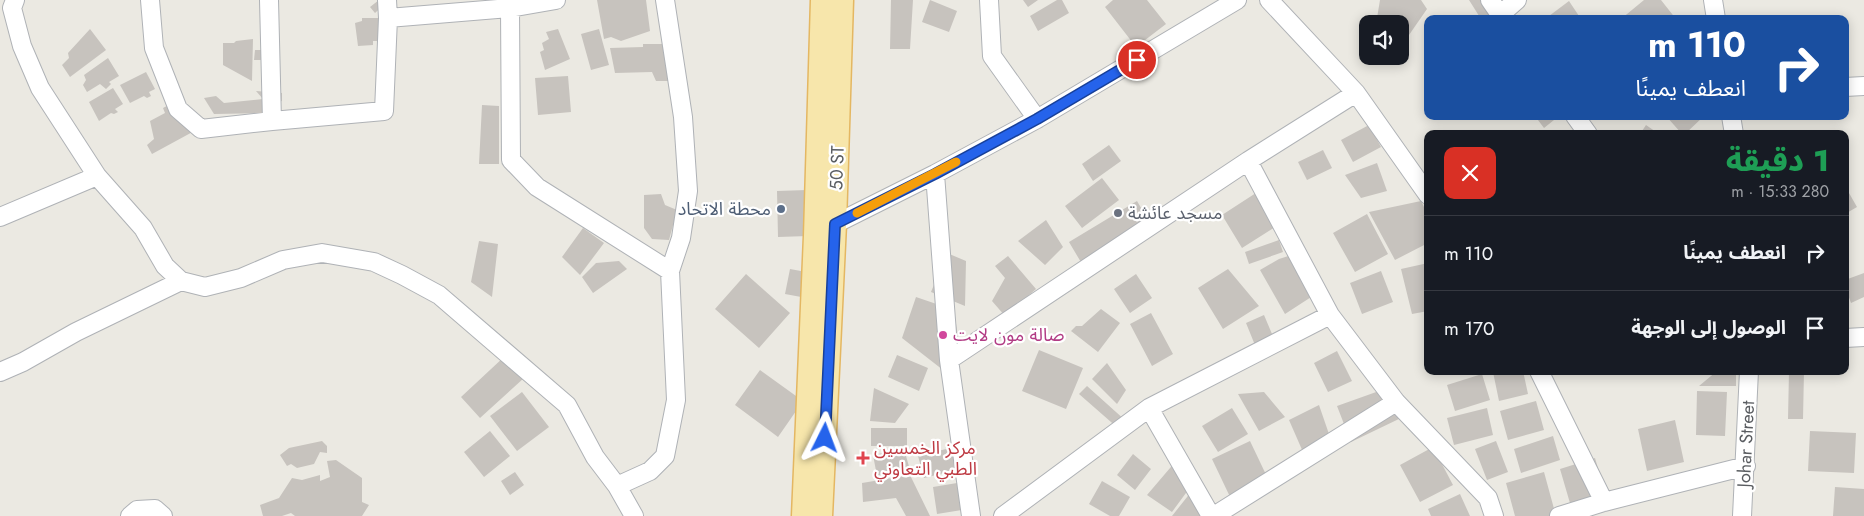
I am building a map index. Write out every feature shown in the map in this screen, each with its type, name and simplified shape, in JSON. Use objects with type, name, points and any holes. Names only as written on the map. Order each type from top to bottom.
[{"type":"main road","name":"50 ST","points":[[821,516],[835,224],[827,161],[822,0]]},
{"type":"main road","name":"50 ST","points":[[803,516],[827,161],[842,0]]},
{"type":"street","points":[[15,0],[12,8],[22,46],[40,88],[97,176],[143,228],[165,266],[181,281],[205,287],[241,278],[283,260],[322,253],[374,262],[395,272],[439,295],[567,405],[595,458],[617,486],[634,516]]},
{"type":"street","points":[[150,0],[154,48],[178,109],[202,129],[272,120],[384,111],[387,0]]},
{"type":"street","points":[[269,0],[272,120]]},
{"type":"street","points":[[388,18],[510,8],[556,0]]},
{"type":"street","points":[[617,486],[650,471],[666,456],[676,400],[670,271],[681,238],[688,191],[683,117],[665,0]]},
{"type":"street","points":[[989,0],[992,56],[1037,119]]},
{"type":"street","points":[[835,224],[935,174],[1037,119],[1237,0]]},
{"type":"street","points":[[1269,0],[1356,93],[1424,190]]},
{"type":"street","points":[[1490,0],[1501,15]]},
{"type":"street","points":[[1504,15],[1517,0]]},
{"type":"street","points":[[1713,0],[1715,15]]},
{"type":"street","points":[[510,8],[511,160],[537,187],[670,271]]},
{"type":"street","points":[[1849,87],[1864,86]]},
{"type":"street","points":[[949,360],[1248,161],[1356,93]]},
{"type":"street","points":[[1248,161],[1330,315],[1396,402],[1488,498],[1494,516]]},
{"type":"street","points":[[935,174],[949,360],[971,516]]},
{"type":"street","points":[[0,217],[97,176]]},
{"type":"street","points":[[0,372],[23,362],[76,332],[181,281]]},
{"type":"street","points":[[1003,516],[1149,408],[1330,315]]},
{"type":"street","points":[[1849,338],[1864,337]]},
{"type":"street","points":[[1541,375],[1604,502]]},
{"type":"street","name":"Johar Street","points":[[1742,516],[1746,466],[1749,375]]},
{"type":"street","points":[[1149,408],[1212,516],[1396,402]]},
{"type":"street","points":[[1559,516],[1604,502],[1746,466]]},
{"type":"street","points":[[130,516],[137,510],[155,509],[163,516]]},
{"type":"building","points":[[379,0],[389,0],[375,13],[370,7]]},
{"type":"building","points":[[597,0],[646,0],[650,31],[621,41],[611,37],[604,39]]},
{"type":"building","points":[[891,0],[913,0],[910,49],[890,49]]},
{"type":"building","points":[[930,0],[957,11],[949,32],[922,22]]},
{"type":"building","points":[[1023,0],[1038,0],[1028,7]]},
{"type":"building","points":[[1057,0],[1062,0],[1069,13],[1038,31],[1030,16]]},
{"type":"building","points":[[1113,0],[1147,0],[1166,24],[1136,47],[1105,7]]},
{"type":"building","points":[[1380,0],[1421,0],[1427,9],[1409,35],[1409,15],[1378,15]]},
{"type":"building","points":[[1469,0],[1487,0],[1499,15],[1478,15]]},
{"type":"building","points":[[1644,0],[1661,0],[1673,15],[1626,15]]},
{"type":"building","points":[[1569,1],[1578,15],[1550,15]]},
{"type":"building","points":[[362,18],[378,18],[378,31],[382,31],[383,41],[373,41],[373,45],[358,46],[355,23],[362,21]]},
{"type":"building","points":[[90,29],[106,50],[70,77],[62,65],[69,58],[68,53]]},
{"type":"building","points":[[558,29],[570,59],[545,70],[540,52],[544,50],[542,43],[549,39],[546,32]]},
{"type":"building","points":[[599,29],[609,65],[591,70],[581,34]]},
{"type":"building","points":[[253,39],[252,81],[223,65],[223,43]]},
{"type":"building","points":[[643,44],[664,44],[671,81],[656,81],[652,72],[615,73],[610,48],[643,47]]},
{"type":"building","points":[[255,50],[266,50],[266,60],[254,60]]},
{"type":"building","points":[[108,58],[119,76],[109,82],[111,84],[106,89],[100,84],[87,92],[83,85],[86,80],[84,75]]},
{"type":"building","points":[[146,72],[155,89],[149,92],[151,96],[147,98],[144,96],[130,103],[120,85]]},
{"type":"building","points":[[568,76],[571,112],[538,115],[535,78]]},
{"type":"building","points":[[113,88],[123,104],[115,109],[118,112],[111,113],[99,121],[89,102]]},
{"type":"building","points":[[256,91],[282,93],[282,101],[279,102],[276,113],[214,114],[204,98],[216,96],[224,103],[263,99]]},
{"type":"building","points":[[182,98],[198,129],[152,154],[147,145],[154,139],[150,121],[165,113],[163,108]]},
{"type":"building","points":[[482,105],[499,106],[499,164],[479,164]]},
{"type":"building","points":[[1538,120],[1554,120],[1544,128]]},
{"type":"building","points":[[1670,120],[1700,120],[1689,130],[1678,130]]},
{"type":"building","points":[[1369,125],[1381,147],[1353,162],[1341,140]]},
{"type":"building","points":[[1646,125],[1653,130],[1643,130]]},
{"type":"building","points":[[1109,145],[1121,161],[1093,181],[1082,164]]},
{"type":"building","points":[[1323,150],[1332,168],[1307,180],[1298,162]]},
{"type":"building","points":[[1377,163],[1387,191],[1361,198],[1345,175]]},
{"type":"building","points":[[1102,178],[1119,200],[1082,228],[1065,206]]},
{"type":"building","points":[[807,190],[808,236],[778,237],[777,191]]},
{"type":"building","points":[[1259,191],[1280,224],[1242,248],[1222,215]]},
{"type":"building","points":[[1849,193],[1857,207],[1849,212]]},
{"type":"building","points":[[661,194],[665,205],[677,210],[669,240],[652,239],[644,228],[644,195]]},
{"type":"building","points":[[1137,201],[1153,228],[1085,269],[1069,242]]},
{"type":"building","points":[[1421,201],[1424,207],[1424,245],[1395,260],[1369,212]]},
{"type":"building","points":[[1367,214],[1388,254],[1355,272],[1333,233]]},
{"type":"building","points":[[1046,220],[1063,247],[1045,265],[1018,241]]},
{"type":"building","points":[[583,228],[604,243],[580,275],[562,257]]},
{"type":"building","points":[[1279,240],[1283,252],[1249,264],[1245,252]]},
{"type":"building","points":[[479,241],[498,244],[492,297],[471,282]]},
{"type":"building","points":[[1301,252],[1325,288],[1285,314],[1260,270],[1279,259]]},
{"type":"building","points":[[947,253],[966,261],[965,306],[931,292]]},
{"type":"building","points":[[1008,256],[1036,289],[1005,316],[992,301],[1005,278],[995,266]]},
{"type":"building","points":[[619,261],[627,269],[593,293],[582,277],[596,263]]},
{"type":"building","points":[[1424,264],[1424,312],[1412,314],[1401,269]]},
{"type":"building","points":[[790,269],[817,274],[812,299],[785,294]]},
{"type":"building","points":[[1228,269],[1259,306],[1223,329],[1198,288]]},
{"type":"building","points":[[1381,271],[1393,302],[1362,314],[1350,283]]},
{"type":"building","points":[[1864,273],[1864,297],[1851,303],[1849,298],[1849,279]]},
{"type":"building","points":[[746,274],[790,313],[759,348],[715,309]]},
{"type":"building","points":[[1136,274],[1152,298],[1130,313],[1114,289]]},
{"type":"building","points":[[916,297],[954,310],[961,358],[943,370],[902,338]]},
{"type":"building","points":[[1101,309],[1120,323],[1098,352],[1071,331],[1076,326],[1082,326]]},
{"type":"building","points":[[1151,313],[1173,354],[1152,366],[1130,324]]},
{"type":"building","points":[[1264,315],[1275,341],[1257,350],[1246,323]]},
{"type":"building","points":[[1039,350],[1083,368],[1066,409],[1022,391]]},
{"type":"building","points":[[1337,351],[1352,381],[1328,392],[1314,363]]},
{"type":"building","points":[[897,355],[928,368],[919,391],[888,377]]},
{"type":"building","points":[[505,356],[524,378],[480,418],[461,397]]},
{"type":"building","points":[[1107,363],[1126,390],[1117,404],[1092,379]]},
{"type":"building","points":[[760,370],[803,401],[778,437],[735,405]]},
{"type":"building","points":[[1482,375],[1490,400],[1455,411],[1447,385]]},
{"type":"building","points":[[1494,375],[1524,375],[1528,394],[1499,401]]},
{"type":"building","points":[[1712,375],[1736,375],[1736,386],[1699,386]]},
{"type":"building","points":[[1789,375],[1804,375],[1803,419],[1788,419]]},
{"type":"building","points":[[1087,386],[1126,421],[1119,429],[1079,394]]},
{"type":"building","points":[[1393,386],[1403,417],[1351,442],[1337,406]]},
{"type":"building","points":[[874,388],[909,404],[895,423],[870,421]]},
{"type":"building","points":[[1697,391],[1727,392],[1725,436],[1696,435]]},
{"type":"building","points":[[522,392],[549,427],[517,451],[490,416]]},
{"type":"building","points":[[1264,392],[1285,417],[1259,431],[1238,394]]},
{"type":"building","points":[[1536,401],[1544,430],[1508,440],[1500,411]]},
{"type":"building","points":[[1319,405],[1330,437],[1303,452],[1289,420]]},
{"type":"building","points":[[1232,408],[1248,434],[1218,452],[1202,426]]},
{"type":"building","points":[[1487,408],[1493,435],[1454,445],[1447,418]]},
{"type":"building","points":[[1675,420],[1684,462],[1647,471],[1638,429]]},
{"type":"building","points":[[871,428],[907,428],[907,446],[871,446]]},
{"type":"building","points":[[490,431],[510,456],[484,477],[464,452]]},
{"type":"building","points":[[1810,431],[1856,433],[1854,473],[1808,471]]},
{"type":"building","points":[[1553,436],[1560,460],[1521,473],[1514,449]]},
{"type":"building","points":[[322,441],[327,446],[327,453],[320,452],[314,464],[297,468],[291,464],[287,466],[280,455],[289,448]]},
{"type":"building","points":[[1250,441],[1270,483],[1232,501],[1212,459]]},
{"type":"building","points":[[1496,441],[1508,472],[1487,480],[1475,449]]},
{"type":"building","points":[[954,447],[960,469],[924,478],[918,456]]},
{"type":"building","points":[[1433,447],[1453,485],[1420,502],[1400,465]]},
{"type":"building","points":[[904,449],[910,470],[877,476],[873,455]]},
{"type":"building","points":[[1133,454],[1151,469],[1135,490],[1117,475]]},
{"type":"building","points":[[1595,458],[1607,499],[1572,510],[1560,469]]},
{"type":"building","points":[[336,460],[362,478],[362,502],[369,505],[362,516],[295,516],[291,513],[282,516],[263,516],[260,505],[279,498],[292,478],[302,480],[320,475],[320,481],[330,477],[327,461]]},
{"type":"building","points":[[1176,461],[1194,482],[1172,512],[1147,495]]},
{"type":"building","points":[[515,472],[524,485],[510,495],[501,481]]},
{"type":"building","points":[[1544,472],[1556,516],[1515,516],[1506,483]]},
{"type":"building","points":[[910,475],[930,516],[906,516],[896,498],[863,502],[862,483]]},
{"type":"building","points":[[1102,481],[1130,497],[1119,516],[1110,516],[1089,504]]},
{"type":"building","points":[[963,482],[968,509],[937,514],[933,487]]},
{"type":"building","points":[[1835,487],[1864,489],[1864,516],[1833,516]]},
{"type":"building","points":[[1191,492],[1208,516],[1172,516]]},
{"type":"building","points":[[1460,494],[1470,516],[1431,516],[1428,509]]},
{"type":"slow traffic","points":[[857,213],[956,162]]},
{"type":"place","name":"محطة الاتحاد","points":[[781,209]]},
{"type":"place","name":"مسجد عائشة","points":[[1118,213]]},
{"type":"place","name":"صالة مون لايت","points":[[943,335]]},
{"type":"place","name":"مركز الخمسين الطبي التعاوني","points":[[863,458]]},
{"type":"route","points":[[825,438],[835,224],[935,174],[1037,119],[1137,60]]}]
